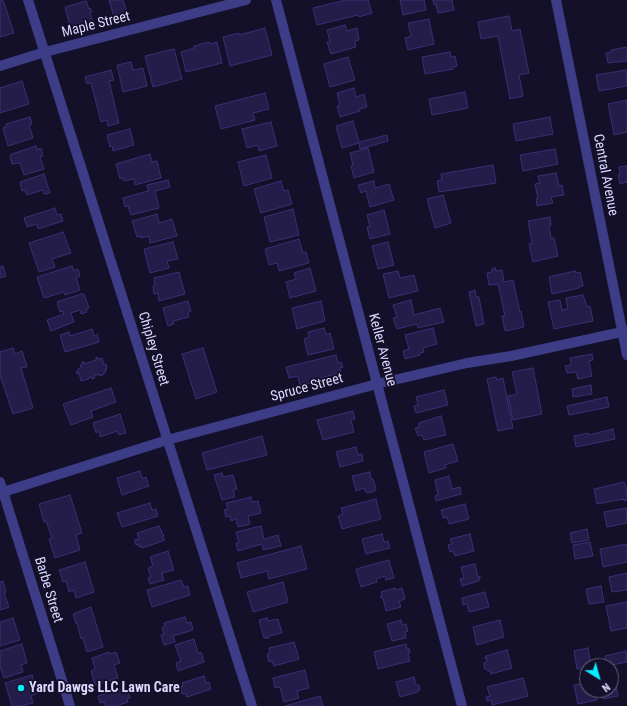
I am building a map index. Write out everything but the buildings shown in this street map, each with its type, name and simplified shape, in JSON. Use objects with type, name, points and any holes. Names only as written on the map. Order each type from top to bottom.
[{"type":"street","name":"Chipley Street","points":[[28,0],[252,706]]},
{"type":"street","name":"Maple Street","points":[[0,66],[45,52],[246,0]]},
{"type":"street","name":"Keller Avenue","points":[[276,0],[462,706]]},
{"type":"street","name":"Central Avenue","points":[[556,0],[625,331],[627,355]]},
{"type":"street","name":"Spruce Street","points":[[1,489],[167,440],[377,384],[467,363],[511,356],[625,331]]},
{"type":"street","name":"Barbe Street","points":[[1,489],[70,706]]},
{"type":"place","name":"Yard Dawgs LLC Lawn Care","points":[[21,688]]}]
